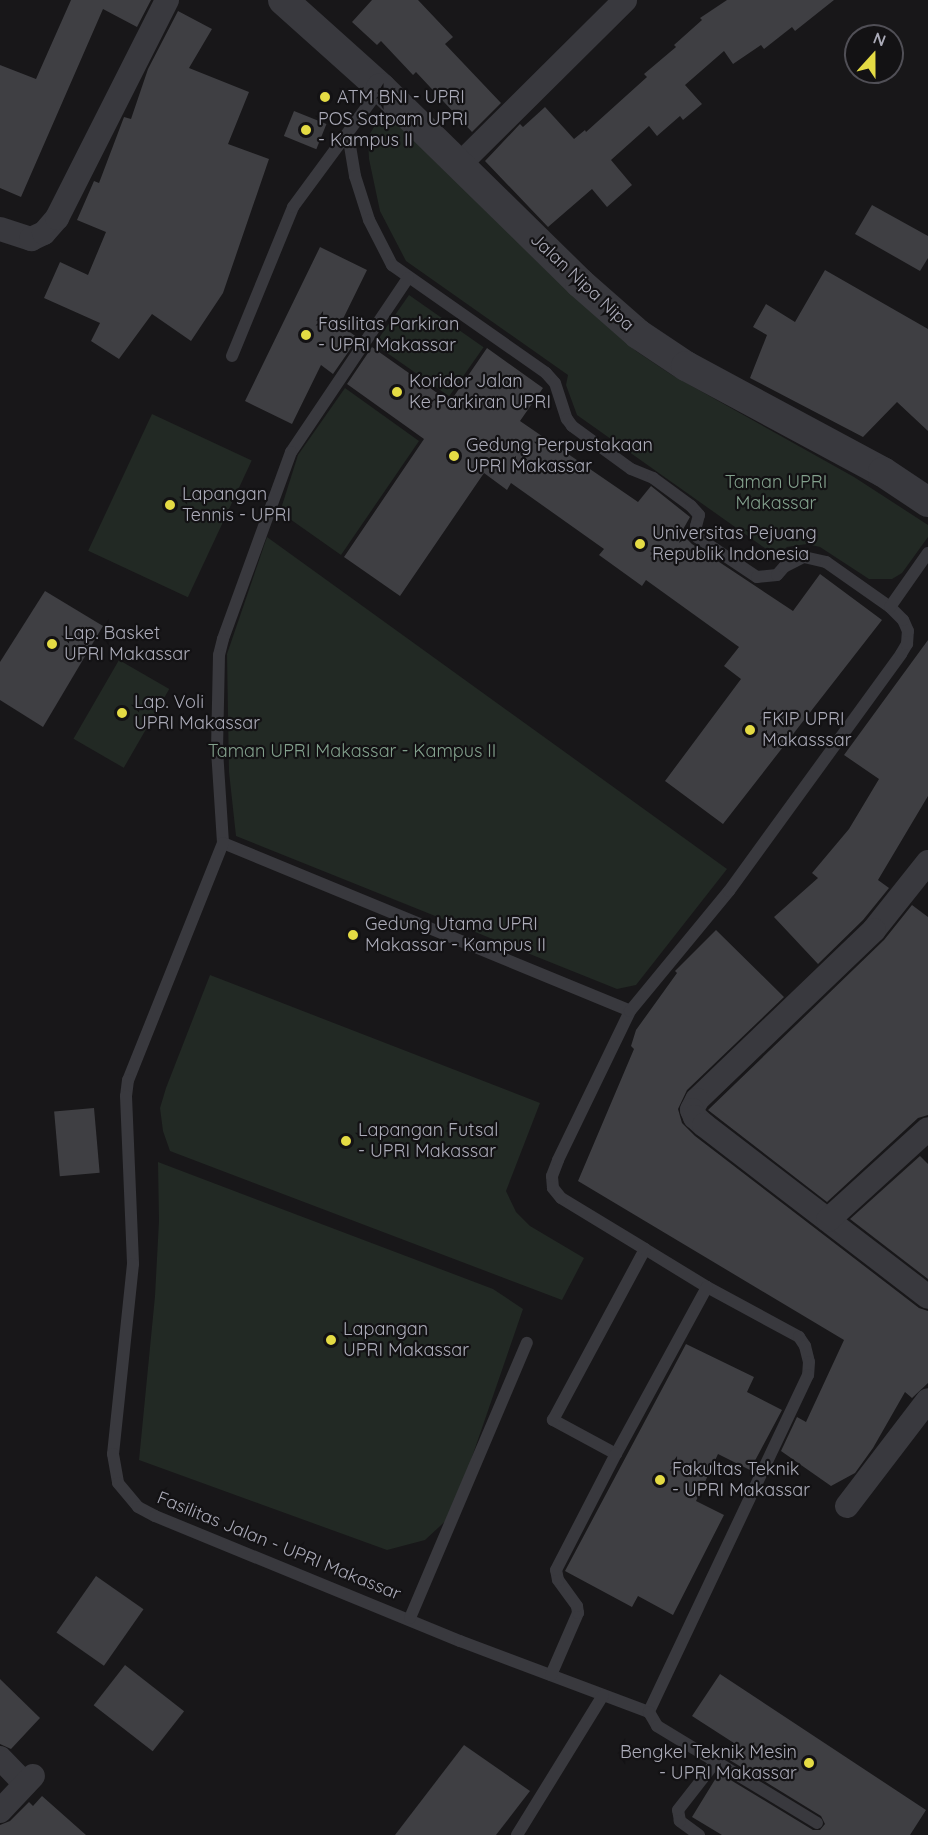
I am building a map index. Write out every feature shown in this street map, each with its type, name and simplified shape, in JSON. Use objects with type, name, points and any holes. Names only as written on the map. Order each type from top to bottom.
[{"type":"street","points":[[0,230],[31,239],[44,233],[57,218],[167,0]]},
{"type":"street","name":"Jalan Nipa Nipa","points":[[283,0],[381,88],[580,283],[645,340],[686,366],[883,472],[928,502]]},
{"type":"street","points":[[459,165],[625,0]]},
{"type":"street","points":[[928,862],[874,930],[693,1106],[695,1117],[704,1125],[928,1297]]},
{"type":"street","points":[[828,1220],[928,1129]]},
{"type":"street","points":[[847,1506],[928,1400]]},
{"type":"street","points":[[0,1758],[29,1780],[0,1811]]},
{"type":"lane","points":[[232,356],[293,207],[381,88]]},
{"type":"lane","points":[[348,134],[355,176],[369,220],[388,261],[408,278],[546,373],[555,383],[567,419],[572,426],[622,462],[653,478],[691,506],[699,515],[696,526],[697,537],[747,573],[766,578],[777,575],[784,567],[804,557],[826,562],[890,607],[903,620],[908,631],[907,644],[901,654],[729,891],[630,1011],[552,1176],[553,1188],[561,1198],[707,1287],[799,1337],[808,1355],[808,1376],[649,1712],[657,1726],[717,1760],[817,1823]]},
{"type":"lane","points":[[408,278],[291,452],[223,639],[219,655],[217,750],[223,843],[630,1011]]},
{"type":"lane","points":[[890,607],[928,553]]},
{"type":"lane","name":"Fasilitas Jalan - UPRI Makassar","points":[[223,843],[128,1080],[126,1096],[133,1264],[113,1455],[114,1471],[127,1496],[138,1507],[155,1516],[649,1712]]},
{"type":"lane","points":[[616,1454],[553,1420],[645,1249]]},
{"type":"lane","points":[[551,1675],[578,1613],[577,1606],[558,1580],[556,1570],[707,1287]]},
{"type":"lane","points":[[410,1618],[527,1343]]},
{"type":"lane","points":[[517,1835],[603,1695]]},
{"type":"lane","points":[[699,1835],[680,1821],[678,1810],[717,1760]]},
{"type":"green space","name":"Taman UPRI Makassar","points":[[391,115],[550,274],[636,351],[672,375],[854,477],[928,525],[928,537],[902,573],[892,579],[869,579],[820,547],[807,544],[787,547],[776,556],[577,415],[566,385],[568,375],[406,261],[380,211],[369,159],[368,137],[377,122]]},
{"type":"green space","points":[[409,295],[484,347],[449,396],[375,344]]},
{"type":"green space","points":[[345,388],[419,441],[341,555],[280,512],[298,455]]},
{"type":"green space","name":"Lapangan Tennis - UPRI","points":[[152,414],[252,460],[188,597],[88,551]]},
{"type":"green space","name":"Taman UPRI Makassar - Kampus II","points":[[267,537],[727,869],[636,985],[617,989],[236,836],[229,772],[227,654]]},
{"type":"green space","name":"Lap. Voli UPRI Makassar","points":[[119,660],[169,689],[124,768],[74,739]]},
{"type":"green space","name":"Lapangan Futsal - UPRI Makassar","points":[[210,975],[540,1103],[506,1191],[516,1212],[530,1226],[584,1258],[562,1300],[170,1151],[163,1131],[160,1108]]},
{"type":"green space","name":"Lapangan UPRI Makassar","points":[[158,1162],[493,1289],[523,1309],[452,1515],[425,1540],[387,1550],[139,1460],[155,1296],[159,1221]]},
{"type":"building","points":[[71,0],[151,0],[137,27],[103,9],[21,197],[0,188],[0,65],[36,79]]},
{"type":"building","points":[[372,0],[418,0],[453,37],[445,44],[501,103],[472,132],[416,72],[413,75],[381,41],[377,45],[352,22]]},
{"type":"building","points":[[727,0],[834,0],[795,31],[792,27],[764,49],[761,45],[733,64],[724,51],[685,85],[702,104],[683,120],[680,116],[657,136],[649,126],[611,160],[632,185],[607,207],[592,189],[548,227],[485,161],[520,124],[523,127],[545,107],[574,139],[585,130],[586,132],[647,77],[644,74],[676,47],[674,45],[702,20],[700,18]]},
{"type":"building","points":[[178,11],[212,29],[189,68],[249,92],[228,144],[269,159],[223,293],[191,341],[152,314],[119,359],[91,341],[100,323],[44,298],[60,262],[88,275],[106,232],[77,220],[94,181],[99,183],[124,117],[131,119],[148,69]]},
{"type":"building","name":"POS Satpam UPRI - Kampus II","points":[[294,111],[326,124],[316,149],[284,136]]},
{"type":"building","points":[[872,205],[928,236],[928,258],[920,271],[855,234]]},
{"type":"building","name":"Fasilitas Parkiran - UPRI Makassar","points":[[320,247],[367,270],[340,325],[358,338],[333,374],[321,365],[292,424],[245,401]]},
{"type":"building","points":[[825,270],[928,329],[928,431],[897,402],[863,437],[750,378],[767,335],[753,327],[766,304],[795,322]]},
{"type":"building","points":[[372,347],[450,402],[487,348],[543,388],[520,421],[638,502],[651,486],[690,517],[681,533],[692,544],[793,611],[820,574],[882,620],[723,824],[665,781],[741,679],[724,666],[739,647],[646,580],[642,586],[599,555],[604,549],[511,483],[507,490],[484,473],[400,596],[344,557],[424,439],[347,384]]},
{"type":"building","name":"Lap. Basket UPRI Makassar","points":[[45,591],[103,626],[43,727],[0,700],[0,662]]},
{"type":"building","points":[[928,640],[928,796],[878,880],[889,888],[863,920],[818,964],[774,917],[818,878],[812,873],[849,829],[879,779],[844,755]]},
{"type":"building","points":[[912,905],[928,917],[928,1115],[918,1118],[827,1202],[708,1110],[884,940]]},
{"type":"building","points":[[716,930],[784,997],[687,1090],[678,1109],[682,1123],[695,1136],[919,1308],[928,1311],[928,1383],[912,1398],[905,1392],[873,1448],[855,1473],[831,1486],[781,1451],[797,1417],[806,1422],[844,1340],[578,1181],[634,1049],[631,1046],[636,1030],[677,973],[675,971]]},
{"type":"building","points":[[94,1108],[100,1173],[60,1176],[54,1111]]},
{"type":"building","points":[[920,1156],[928,1164],[928,1279],[850,1219]]},
{"type":"building","name":"Fakultas Teknik - UPRI Makassar","points":[[686,1344],[754,1377],[747,1392],[782,1410],[750,1470],[718,1454],[696,1501],[724,1515],[673,1615],[638,1596],[632,1607],[565,1571]]},
{"type":"building","points":[[96,1576],[144,1609],[104,1666],[56,1633]]},
{"type":"building","points":[[125,1665],[184,1711],[153,1751],[94,1705]]},
{"type":"building","name":"Bengkel Teknik Mesin - UPRI Makassar","points":[[720,1674],[926,1810],[910,1835],[722,1835],[692,1817],[719,1773],[813,1830],[820,1830],[825,1824],[821,1816],[728,1759],[737,1745],[692,1716]]},
{"type":"building","points":[[0,1679],[40,1718],[11,1749],[0,1744]]},
{"type":"building","points":[[464,1745],[530,1791],[496,1835],[395,1835]]},
{"type":"building","points":[[42,1796],[86,1835],[0,1835],[0,1825],[10,1821],[29,1802],[33,1806]]},
{"type":"place","name":"ATM BNI - UPRI","points":[[325,97]]},
{"type":"place","name":"POS Satpam UPRI - Kampus II","points":[[306,130]]},
{"type":"place","name":"Fasilitas Parkiran - UPRI Makassar","points":[[306,335]]},
{"type":"place","name":"Koridor Jalan Ke Parkiran UPRI","points":[[397,392]]},
{"type":"place","name":"Gedung Perpustakaan UPRI Makassar","points":[[454,456]]},
{"type":"place","name":"Lapangan Tennis - UPRI","points":[[170,505]]},
{"type":"place","name":"Universitas Pejuang Republik Indonesia","points":[[640,544]]},
{"type":"place","name":"Lap. Basket UPRI Makassar","points":[[52,644]]},
{"type":"place","name":"Lap. Voli UPRI Makassar","points":[[122,713]]},
{"type":"place","name":"FKIP UPRI Makasssar","points":[[750,730]]},
{"type":"place","name":"Gedung Utama UPRI Makassar - Kampus II","points":[[353,935]]},
{"type":"place","name":"Lapangan Futsal - UPRI Makassar","points":[[346,1141]]},
{"type":"place","name":"Lapangan UPRI Makassar","points":[[331,1340]]},
{"type":"place","name":"Fakultas Teknik - UPRI Makassar","points":[[660,1480]]},
{"type":"place","name":"Bengkel Teknik Mesin - UPRI Makassar","points":[[809,1763]]}]
